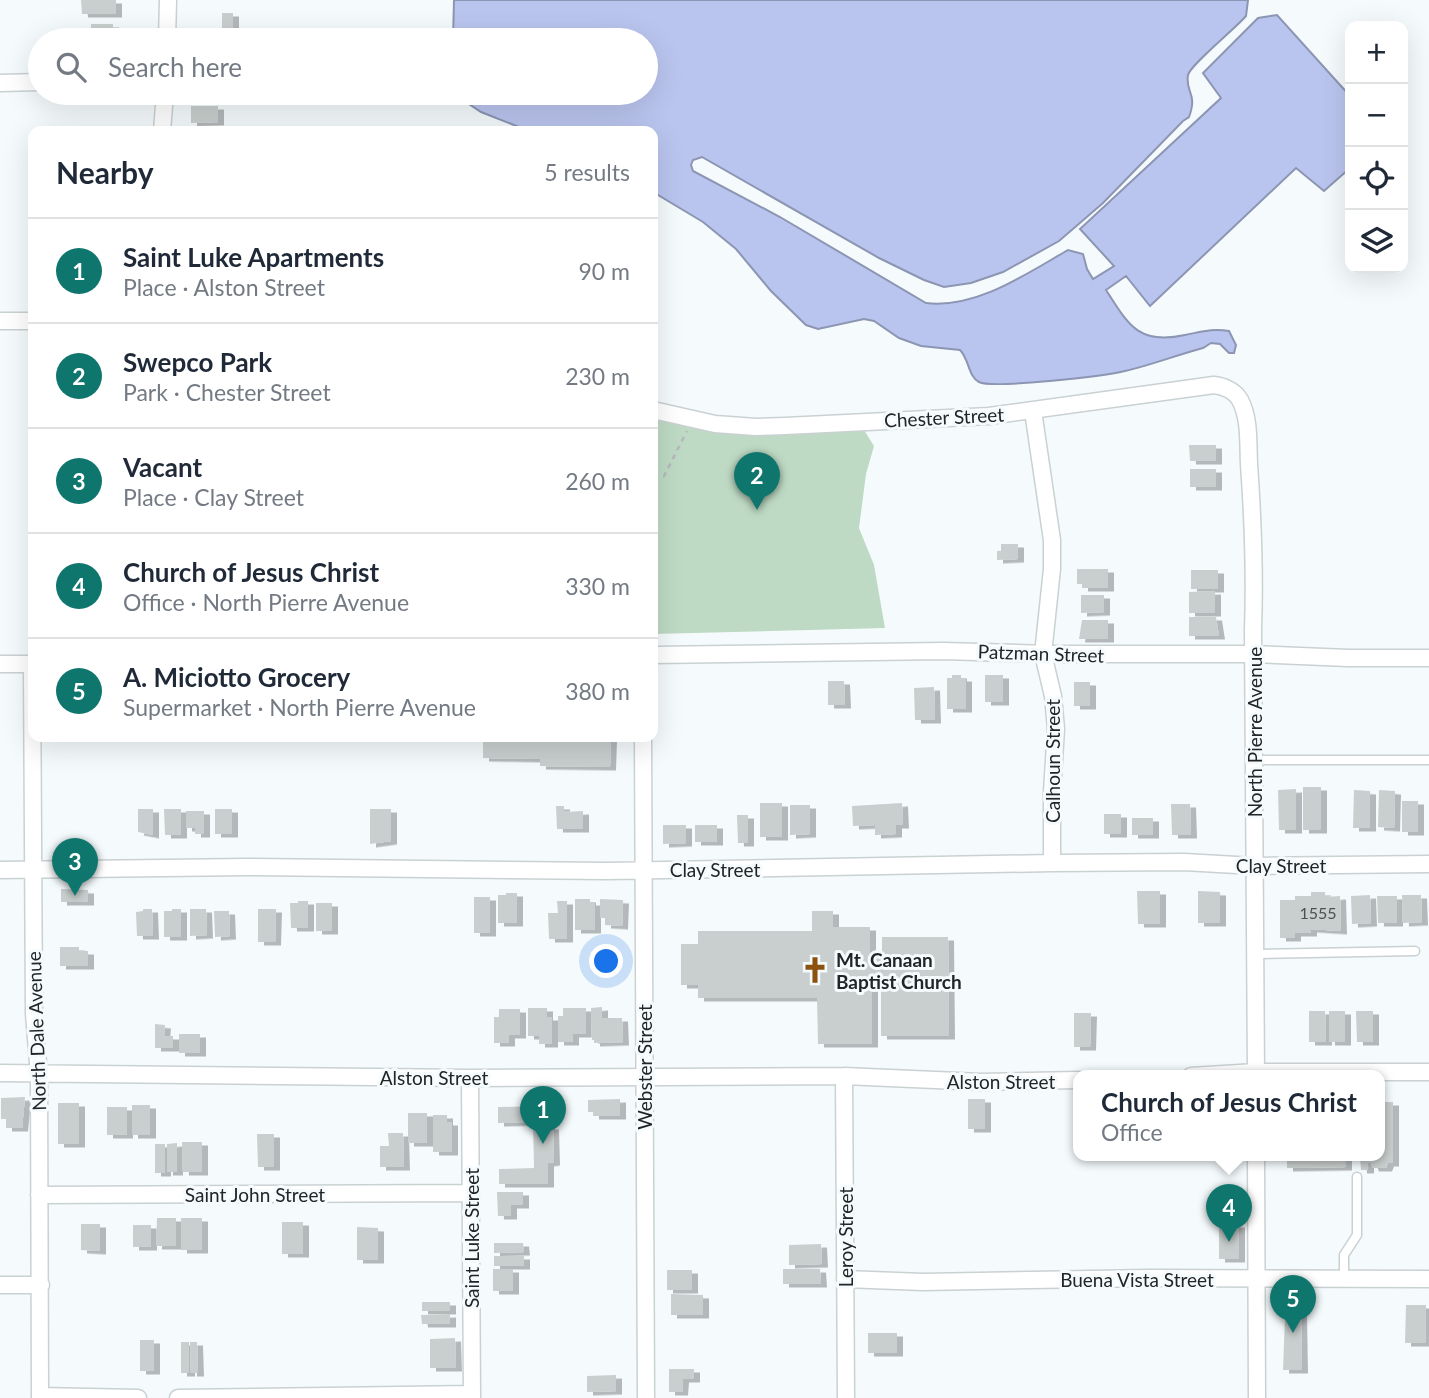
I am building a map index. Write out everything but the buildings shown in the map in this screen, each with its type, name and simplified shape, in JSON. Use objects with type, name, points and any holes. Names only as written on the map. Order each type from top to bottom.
[{"type":"street","points":[[167,28],[168,0]]},
{"type":"street","points":[[0,83],[28,82]]},
{"type":"street","points":[[162,126],[163,105]]},
{"type":"street","points":[[0,321],[28,321]]},
{"type":"street","name":"Chester Street","points":[[658,411],[715,424],[756,427],[989,416],[1200,386],[1220,386],[1233,393]]},
{"type":"street","name":"North Pierre Avenue","points":[[1233,393],[1240,399],[1244,410],[1248,442],[1255,576],[1255,1070]]},
{"type":"street","name":"Calhoun Street","points":[[1033,411],[1052,540],[1052,569],[1043,654],[1053,696],[1056,729],[1052,792],[1052,863]]},
{"type":"street","name":"Patzman Street","points":[[658,655],[892,650],[1429,658]]},
{"type":"street","points":[[0,664],[28,664]]},
{"type":"street","name":"North Dale Avenue","points":[[32,742],[34,1014],[40,1075],[40,1397]]},
{"type":"street","name":"Webster Street","points":[[643,742],[646,1398]]},
{"type":"street","name":"Clay Street","points":[[0,870],[246,867],[604,872],[643,869],[1052,863],[1184,862],[1254,866],[1429,864]]},
{"type":"street","points":[[1385,1073],[1429,1072]]},
{"type":"street","name":"Alston Street","points":[[0,1073],[470,1078],[844,1076],[981,1082],[1073,1080]]},
{"type":"street","name":"Leroy Street","points":[[844,1076],[846,1398]]},
{"type":"street","name":"Saint Luke Street","points":[[470,1078],[472,1396]]},
{"type":"street","points":[[1256,1161],[1257,1398]]},
{"type":"street","name":"Saint John Street","points":[[39,1195],[471,1193]]},
{"type":"street","name":"Buena Vista Street","points":[[845,1279],[923,1282],[1150,1278],[1429,1279]]},
{"type":"street","points":[[0,1285],[41,1285]]},
{"type":"street","points":[[178,1398],[472,1396]]},
{"type":"street","points":[[40,1397],[138,1398]]},
{"type":"lane","points":[[1254,760],[1429,760]]},
{"type":"lane","points":[[1255,954],[1415,951]]},
{"type":"lane","points":[[1344,1279],[1343,1255],[1357,1235],[1357,1177]]},
{"type":"path","points":[[658,477],[664,476],[693,419]]},
{"type":"green space","points":[[658,411],[715,424],[859,422],[874,446],[866,474],[859,528],[874,565],[885,628],[658,634]]},
{"type":"water","points":[[454,0],[1248,0],[1246,16],[1196,63],[1188,75],[1192,98],[1189,117],[1103,203],[1059,241],[1003,272],[971,283],[944,287],[924,280],[879,258],[702,157],[693,160],[693,171],[780,217],[926,303],[963,301],[982,295],[1018,279],[1068,250],[1083,254],[1093,279],[1114,266],[1080,229],[1221,98],[1203,73],[1258,18],[1277,15],[1345,90],[1345,172],[1324,191],[1296,168],[1150,306],[1126,276],[1106,290],[1129,323],[1146,335],[1169,337],[1212,330],[1229,331],[1236,345],[1234,353],[1229,353],[1220,344],[1211,343],[1203,348],[1125,371],[1073,379],[988,384],[975,379],[960,350],[921,346],[899,338],[874,321],[864,319],[818,329],[806,325],[771,291],[736,249],[703,222],[658,195],[658,126],[516,126],[470,105],[658,105],[658,28],[453,28]]},
{"type":"place","name":"Swepco Park","points":[[757,510]]},
{"type":"place","name":"Vacant","points":[[75,896]]},
{"type":"place","name":"Mt. Canaan Baptist Church","points":[[815,970]]},
{"type":"place","name":"Saint Luke Apartments","points":[[543,1144]]},
{"type":"place","name":"Church of Jesus Christ","points":[[1229,1242]]},
{"type":"place","name":"A. Miciotto Grocery","points":[[1293,1333]]}]
